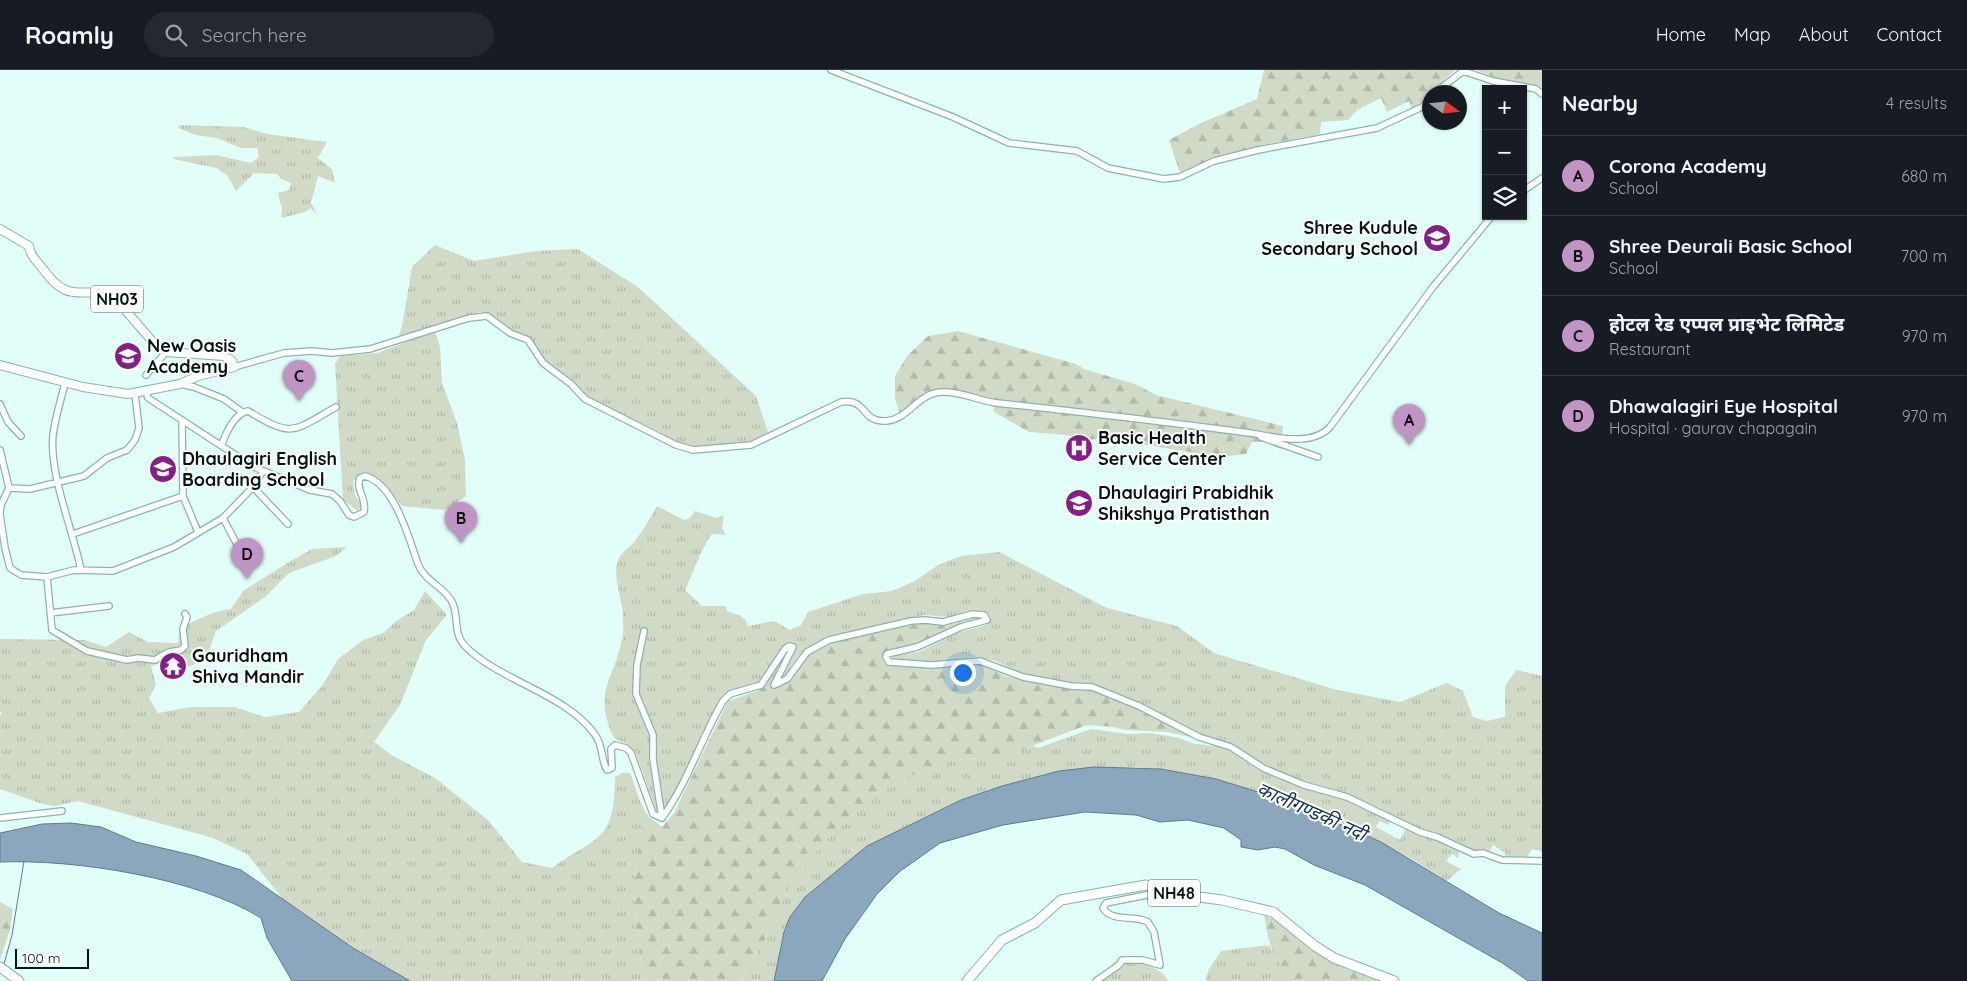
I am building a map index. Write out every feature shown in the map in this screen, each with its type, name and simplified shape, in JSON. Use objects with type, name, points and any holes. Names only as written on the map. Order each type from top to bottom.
[{"type":"highway","name":"NH48","points":[[967,981],[1002,940],[1035,923],[1056,903],[1066,897],[1146,885],[1167,891],[1273,912],[1315,946],[1334,958],[1394,981]]},
{"type":"highway","points":[[0,967],[19,981]]},
{"type":"main road","name":"NH03","points":[[0,230],[29,246],[30,254],[49,280],[60,289],[68,292],[107,294],[115,298],[123,305],[141,330],[158,348],[166,352]]},
{"type":"main road","points":[[0,365],[65,383],[135,394],[180,384],[198,376],[234,367],[232,361],[224,356],[166,352]]},
{"type":"street","points":[[831,70],[953,117],[1010,143],[1077,152],[1108,168],[1164,179],[1180,177],[1214,161],[1258,150],[1377,128],[1422,108]]},
{"type":"street","points":[[1445,85],[1463,71],[1508,84],[1536,89],[1542,94]]},
{"type":"street","points":[[1527,188],[1542,178]]},
{"type":"street","points":[[234,367],[284,352],[312,351],[332,353],[370,349],[462,320],[487,316],[510,332],[528,340],[543,363],[571,384],[585,399],[676,445],[693,450],[750,445],[841,402],[852,401],[857,403],[867,416],[877,421],[895,420],[903,416],[924,396],[942,392],[996,403],[1307,438],[1324,433],[1433,287],[1489,220]]},
{"type":"street","points":[[146,375],[166,352]]},
{"type":"street","points":[[65,383],[53,434],[58,482],[81,570]]},
{"type":"street","points":[[180,384],[214,394],[242,412]]},
{"type":"street","points":[[146,392],[148,398],[263,471],[310,490],[332,494],[340,501],[349,515],[354,517],[364,512],[366,505],[359,487],[360,478],[366,476],[376,482],[399,512],[422,571],[451,601],[459,636],[464,645],[497,668],[535,688],[587,724],[601,744],[607,770],[612,768],[611,748],[615,745],[626,748],[631,753],[653,814],[662,818]]},
{"type":"street","points":[[9,488],[30,489],[84,476],[107,458],[127,450],[135,440],[139,428],[135,394]]},
{"type":"street","points":[[0,404],[8,422],[20,436]]},
{"type":"street","points":[[222,444],[236,418],[242,412],[248,411],[279,429],[289,430],[308,423],[336,407]]},
{"type":"street","points":[[182,420],[183,496],[198,532]]},
{"type":"street","points":[[1250,433],[1318,458]]},
{"type":"street","points":[[0,450],[9,488],[1,504],[0,513],[7,560],[10,568],[21,575],[47,577],[81,570],[100,572],[131,565],[168,550],[223,518],[253,487],[263,471]]},
{"type":"street","points":[[253,487],[288,524]]},
{"type":"street","points":[[73,534],[183,496]]},
{"type":"street","points":[[223,518],[241,552]]},
{"type":"street","points":[[47,577],[52,630],[87,651],[127,660],[138,658],[155,660],[169,652],[181,650],[185,646],[183,629],[187,617],[185,614]]},
{"type":"street","points":[[50,613],[109,606]]},
{"type":"street","points":[[662,818],[694,764],[723,700],[730,694],[761,685],[789,646],[793,647],[774,685],[787,679],[807,652],[829,640],[885,626],[925,620],[943,622],[973,614],[984,615],[987,620],[961,628],[917,647],[887,654],[886,657],[889,662],[932,664],[980,661],[1023,677],[1071,686],[1092,687],[1139,706],[1199,737],[1231,747],[1252,762],[1270,771],[1304,785],[1347,797],[1420,832],[1438,837],[1474,854],[1483,853],[1502,860],[1542,861]]},
{"type":"street","points":[[644,631],[637,665],[636,694],[653,735],[653,759],[662,818]]},
{"type":"street","points":[[0,818],[62,811]]},
{"type":"street","points":[[1096,981],[1119,965],[1122,960],[1143,960],[1160,965],[1154,932],[1148,922],[1106,913],[1103,908],[1106,903],[1167,891]]},
{"type":"green space","points":[[1264,70],[1455,70],[1439,85],[1422,85],[1422,101],[1412,110],[1409,101],[1387,112],[1381,98],[1357,110],[1348,120],[1321,122],[1320,134],[1262,145],[1180,173],[1169,140],[1201,123],[1257,99]]},
{"type":"green space","points":[[1476,70],[1542,70],[1542,86],[1504,81]]},
{"type":"green space","points":[[179,125],[244,127],[267,134],[327,142],[318,158],[332,169],[335,183],[318,176],[311,203],[317,214],[310,208],[305,212],[281,218],[282,209],[278,193],[289,190],[291,183],[281,179],[278,174],[254,173],[236,191],[227,175],[216,168],[173,159],[174,157],[216,155],[251,163],[259,157],[257,148],[241,148],[217,138],[196,135],[178,128]]},
{"type":"green space","points":[[435,245],[474,261],[536,251],[578,249],[638,287],[756,396],[768,432],[748,443],[695,448],[678,444],[660,432],[587,397],[549,367],[530,338],[514,333],[488,314],[480,312],[468,315],[400,338],[412,267]]},
{"type":"green space","points":[[435,331],[440,347],[442,383],[457,423],[465,460],[466,496],[445,510],[402,506],[380,482],[363,472],[353,481],[355,495],[362,505],[358,511],[343,500],[335,363],[341,356],[377,353]]},
{"type":"green space","points":[[958,331],[1076,364],[1084,369],[1135,384],[1156,395],[1283,426],[1281,449],[1264,442],[1252,442],[1246,454],[1219,457],[1105,438],[1079,441],[1067,435],[1029,432],[994,412],[992,400],[954,391],[932,392],[922,396],[900,415],[895,398],[895,376],[907,356],[928,336]]},
{"type":"green space","points":[[657,506],[684,520],[690,518],[695,511],[716,518],[724,515],[722,528],[726,535],[712,534],[685,590],[702,606],[726,606],[727,611],[742,617],[748,626],[774,621],[790,630],[801,625],[808,612],[863,594],[892,591],[915,581],[938,565],[961,556],[999,552],[1107,608],[1177,626],[1214,653],[1337,690],[1400,702],[1447,683],[1463,691],[1473,717],[1487,721],[1505,717],[1505,686],[1516,670],[1542,676],[1542,851],[1532,849],[1526,859],[1505,857],[1505,853],[1493,845],[1489,852],[1460,846],[1412,827],[1382,809],[1342,792],[1294,778],[1263,764],[1235,746],[1201,734],[1140,703],[1090,683],[1068,682],[1029,676],[993,660],[972,657],[933,662],[893,659],[893,656],[919,652],[957,633],[987,625],[991,617],[985,612],[970,612],[948,617],[924,615],[835,636],[816,643],[798,656],[783,679],[778,680],[793,655],[795,645],[789,643],[758,684],[724,697],[668,808],[662,813],[657,813],[636,753],[627,744],[614,738],[605,709],[605,697],[623,633],[623,615],[616,579],[617,565],[620,556],[637,538]]},
{"type":"green space","points":[[347,547],[336,556],[289,573],[265,597],[216,631],[208,654],[192,666],[180,667],[178,658],[151,666],[156,685],[149,698],[158,713],[191,707],[234,707],[265,717],[299,712],[322,686],[338,659],[363,640],[383,633],[396,621],[414,610],[425,591],[447,615],[426,640],[400,705],[374,742],[393,756],[435,778],[488,820],[522,862],[552,868],[601,834],[607,826],[611,814],[615,777],[622,773],[630,773],[640,801],[649,817],[641,827],[633,895],[643,981],[410,981],[353,948],[285,902],[247,854],[213,838],[78,801],[56,806],[43,804],[0,789],[0,715],[2,714],[0,711],[0,639],[85,640],[106,647],[129,632],[148,642],[178,643],[180,627],[211,614],[231,609],[243,591],[289,562],[312,549]]},
{"type":"green space","points":[[967,617],[984,618],[920,643],[887,651],[882,658],[885,664],[936,668],[950,664],[983,664],[1005,676],[1089,690],[1105,695],[1143,710],[1194,735],[1195,738],[1167,732],[1125,730],[1087,725],[1021,750],[980,758],[951,760],[918,772],[876,794],[830,835],[793,878],[769,932],[742,981],[643,981],[633,895],[641,827],[649,817],[662,827],[674,813],[728,701],[760,690],[789,648],[790,650],[772,685],[775,688],[787,681],[805,657],[838,640],[852,638],[872,631]]},
{"type":"green space","points":[[1091,729],[1128,734],[1149,733],[1176,737],[1195,744],[1225,747],[1256,769],[1311,790],[1348,799],[1390,820],[1389,825],[1379,821],[1376,827],[1400,840],[1406,828],[1459,851],[1458,858],[1452,854],[1446,861],[1461,869],[1447,881],[1410,858],[1353,828],[1284,800],[1216,779],[1161,769],[1136,767],[1002,786],[961,800],[867,846],[805,897],[784,932],[774,981],[742,981],[769,932],[793,878],[830,835],[876,794],[918,772],[951,760],[980,758],[1034,746],[1038,748]]},
{"type":"green space","points":[[0,902],[13,909],[10,930],[0,960]]},
{"type":"green space","points":[[1264,914],[1290,930],[1314,952],[1346,969],[1380,981],[1296,981],[1282,966],[1273,951]]},
{"type":"green space","points":[[1269,945],[1284,969],[1296,981],[1205,981],[1209,969],[1221,951]]},
{"type":"green space","points":[[1115,962],[1145,964],[1158,970],[1169,981],[1092,981]]},
{"type":"water","points":[[1094,767],[1161,769],[1216,779],[1284,800],[1381,842],[1499,913],[1542,933],[1542,981],[1528,981],[1504,964],[1365,885],[1314,865],[1285,849],[1275,847],[1258,850],[1241,847],[1241,840],[1224,828],[1188,820],[1160,822],[1136,815],[1085,812],[1003,825],[940,843],[899,872],[877,894],[845,939],[822,981],[774,981],[784,932],[790,917],[805,897],[867,846],[961,800],[1002,786],[1059,771]]},
{"type":"water","points":[[71,823],[101,827],[136,842],[196,856],[241,870],[353,948],[410,981],[292,981],[267,938],[261,918],[234,904],[204,892],[135,874],[63,864],[0,862],[0,833],[42,824]]},
{"type":"waterway","points":[[4,964],[12,935],[24,861]]},
{"type":"place","name":"Shree Kudule Secondary School","points":[[1437,238]]},
{"type":"place","name":"New Oasis Academy","points":[[128,356]]},
{"type":"place","name":"होटल रेड एप्पल प्राइभेट लिमिटेड","points":[[299,401]]},
{"type":"place","name":"Corona Academy","points":[[1409,445]]},
{"type":"place","name":"Basic Health Service Center","points":[[1079,448]]},
{"type":"place","name":"Dhaulagiri English Boarding School","points":[[163,469]]},
{"type":"place","name":"Dhaulagiri Prabidhik Shikshya Pratisthan","points":[[1079,503]]},
{"type":"place","name":"Shree Deurali Basic School","points":[[461,543]]},
{"type":"place","name":"Dhawalagiri Eye Hospital","points":[[247,579]]},
{"type":"place","name":"Gauridham Shiva Mandir","points":[[173,666]]},
{"type":"water label","name":"कालीगण्डकी नदी","points":[[1312,811]]}]
